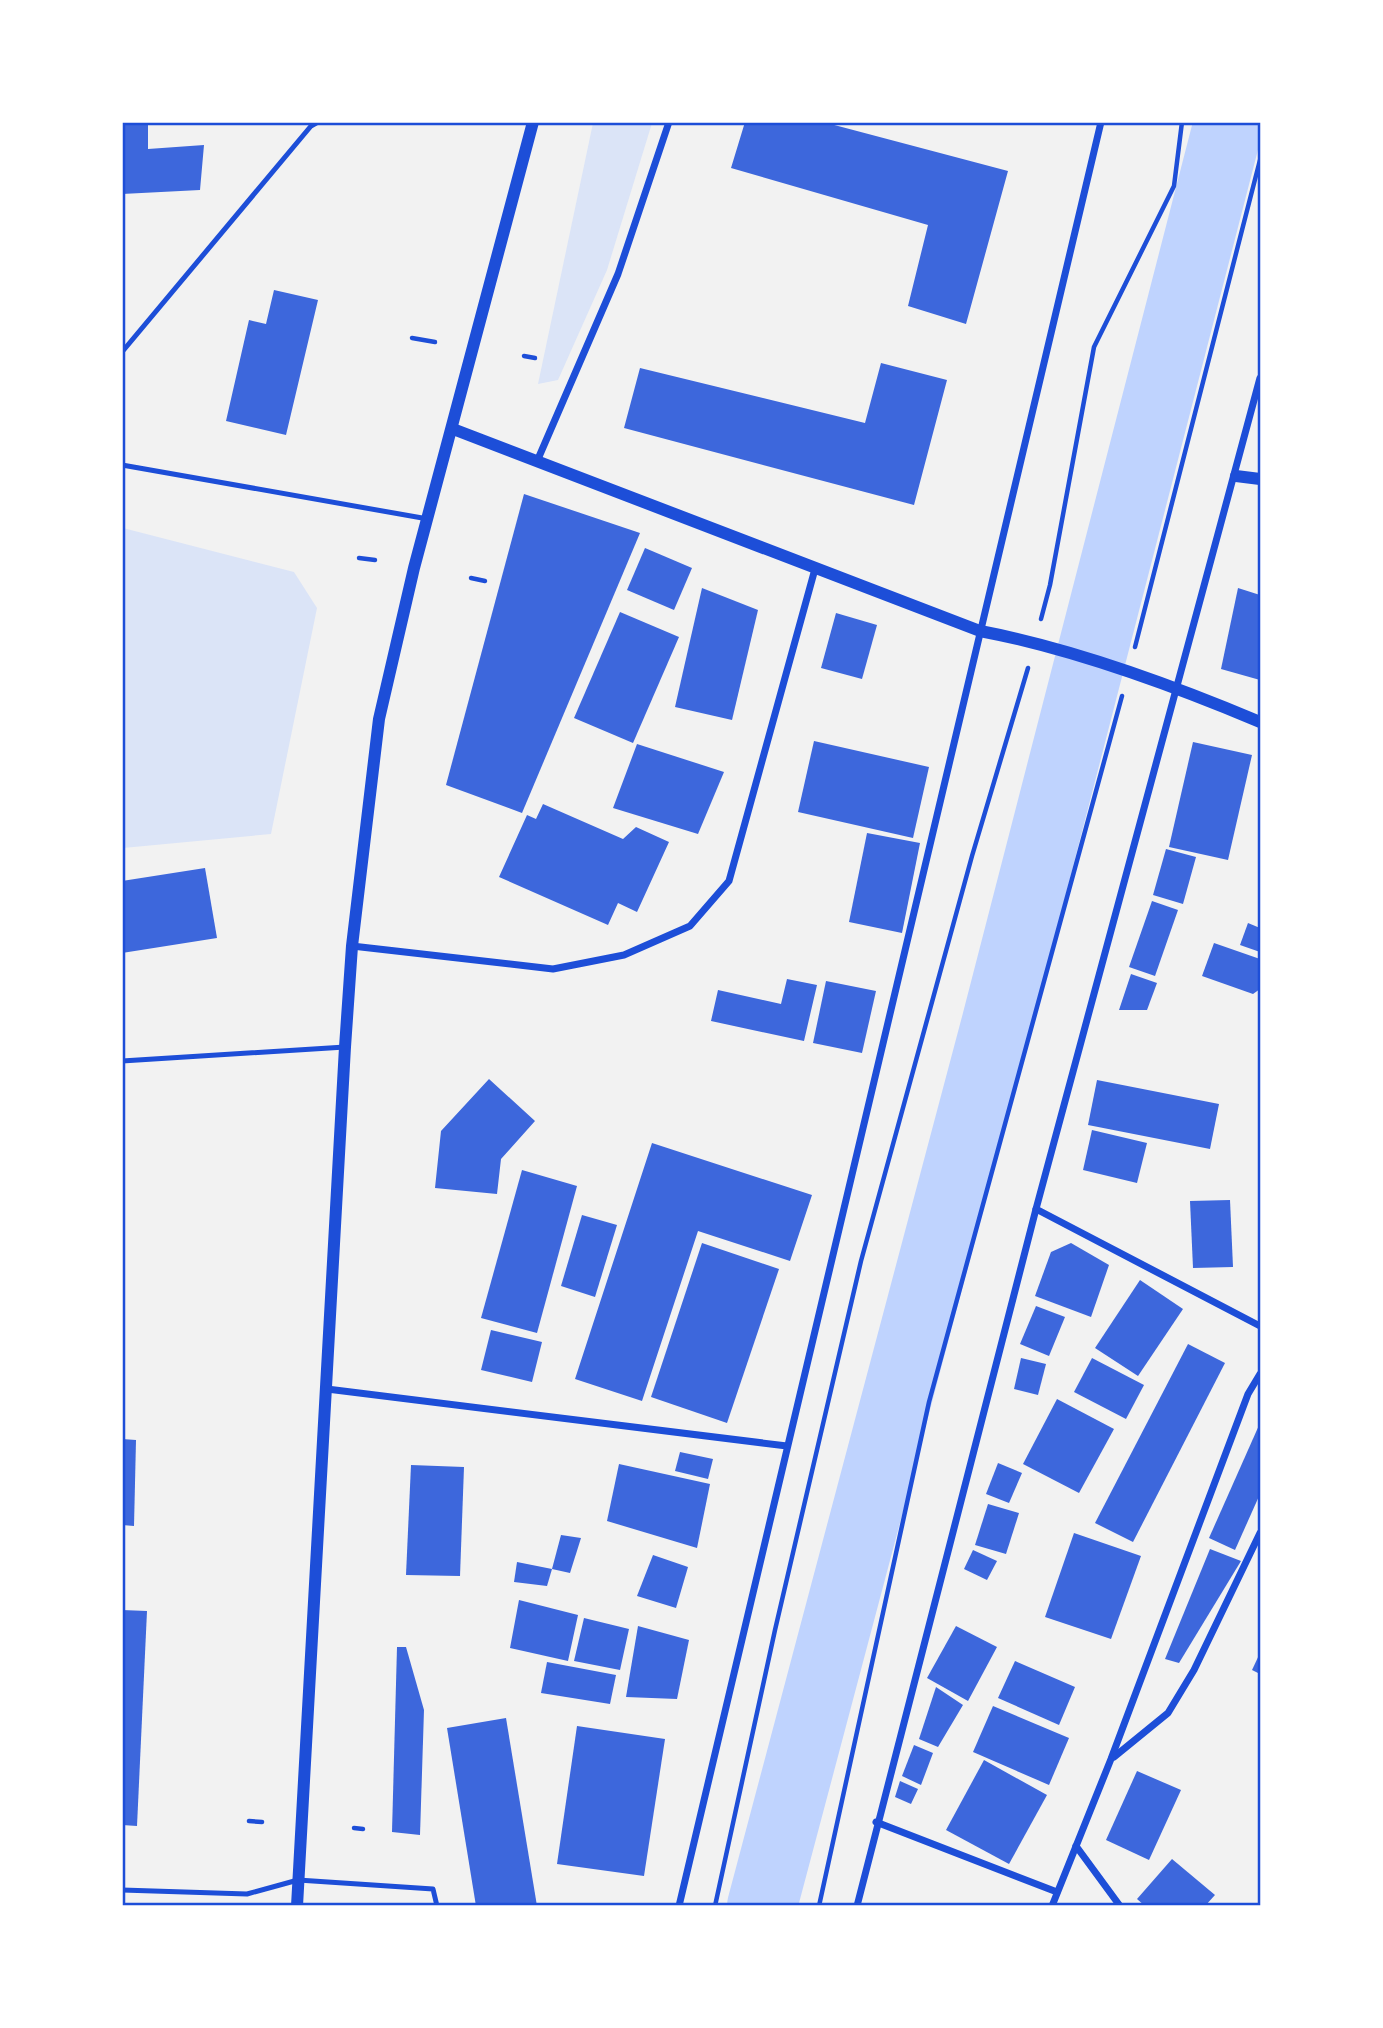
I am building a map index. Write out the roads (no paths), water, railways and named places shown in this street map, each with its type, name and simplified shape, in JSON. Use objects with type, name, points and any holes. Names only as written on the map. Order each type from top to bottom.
[{"type":"street","points":[[297,1906],[345,1047],[352,946],[379,719],[428,519],[533,122]]},
{"type":"street","points":[[538,459],[618,274],[669,122]]},
{"type":"street","points":[[679,1906],[955,751],[1101,122]]},
{"type":"street","points":[[857,1906],[876,1822],[1037,1209],[1261,378]]},
{"type":"street","points":[[453,429],[538,459],[815,569],[981,631],[1011,637],[1176,688],[1261,722]]},
{"type":"street","points":[[1236,476],[1261,479]]},
{"type":"street","points":[[352,946],[553,969],[624,955],[690,926],[729,881],[815,569]]},
{"type":"street","points":[[1037,1209],[1261,1326]]},
{"type":"street","points":[[1052,1906],[1111,1759],[1248,1394],[1261,1374]]},
{"type":"street","points":[[327,1389],[787,1446]]},
{"type":"street","points":[[1111,1759],[1168,1713],[1194,1670],[1261,1533]]},
{"type":"street","points":[[876,1822],[1057,1892]]},
{"type":"street","points":[[1076,1846],[1120,1906]]},
{"type":"lane","points":[[122,352],[311,126],[318,122]]},
{"type":"lane","points":[[122,465],[428,519]]},
{"type":"lane","points":[[122,1061],[345,1047]]},
{"type":"lane","points":[[122,1890],[247,1894],[298,1880],[433,1889],[437,1906]]},
{"type":"waterway","points":[[762,1906],[996,1025],[1229,122]]}]
